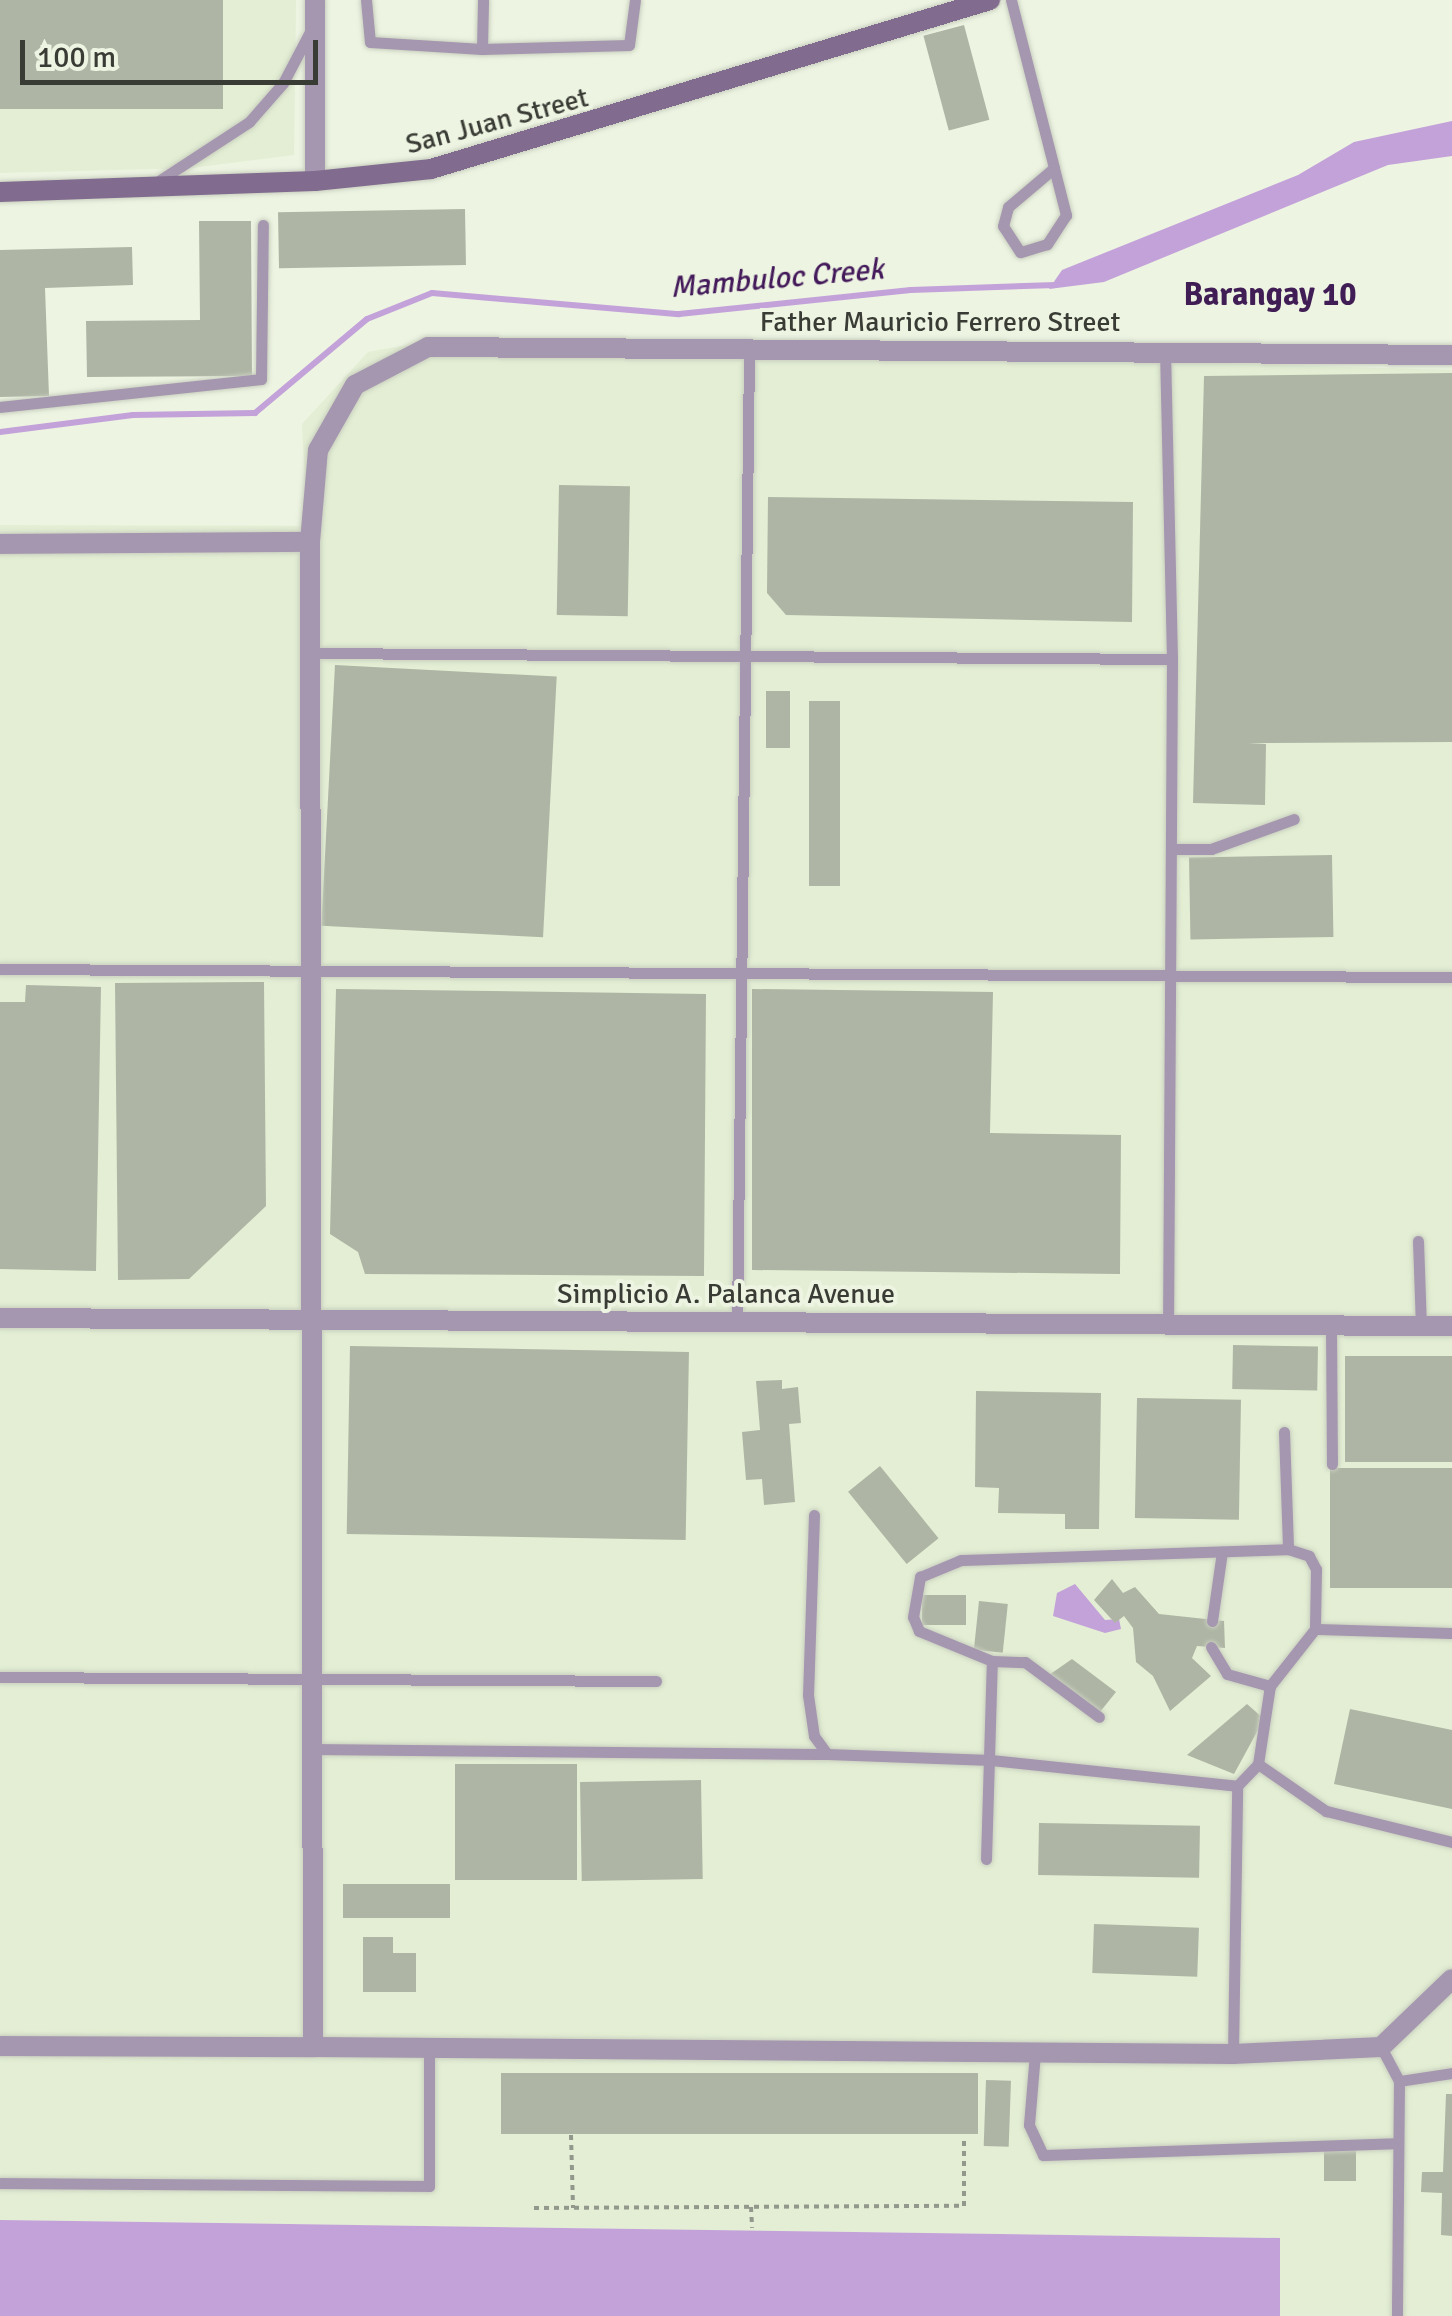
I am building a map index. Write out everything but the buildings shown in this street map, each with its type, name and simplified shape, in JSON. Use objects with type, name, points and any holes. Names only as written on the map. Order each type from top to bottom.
[{"type":"main road","name":"San Juan Street","points":[[0,192],[315,181],[472,160],[990,0]]},
{"type":"street","points":[[315,0],[315,181]]},
{"type":"street","name":"Father Mauricio Ferrero Street","points":[[310,542],[318,450],[355,385],[428,347],[1452,355]]},
{"type":"street","points":[[0,544],[310,542],[313,2047]]},
{"type":"street","name":"Simplicio A. Palanca Avenue","points":[[0,1318],[1452,1326]]},
{"type":"street","points":[[0,2046],[1233,2054],[1381,2047],[1452,1979]]},
{"type":"lane","points":[[366,0],[370,42],[482,49],[629,46],[636,0]]},
{"type":"lane","points":[[482,0],[482,49]]},
{"type":"lane","points":[[1011,0],[1054,168],[1066,221],[1047,244],[1020,252],[1003,226],[1008,207],[1054,168]]},
{"type":"lane","points":[[151,185],[249,122],[283,83],[315,22]]},
{"type":"lane","points":[[0,407],[261,379],[263,225]]},
{"type":"lane","points":[[737,1322],[749,349]]},
{"type":"lane","points":[[1165,350],[1172,659],[1168,1324]]},
{"type":"lane","points":[[310,653],[1172,659]]},
{"type":"lane","points":[[1172,850],[1211,848],[1294,819]]},
{"type":"lane","points":[[0,969],[1452,976]]},
{"type":"lane","points":[[1418,1241],[1421,1326]]},
{"type":"lane","points":[[1331,1325],[1332,1464]]},
{"type":"lane","points":[[1284,1432],[1288,1549]]},
{"type":"lane","points":[[814,1516],[808,1695],[814,1736],[827,1754]]},
{"type":"lane","points":[[1099,1716],[1025,1662],[992,1661],[919,1631],[914,1604],[920,1577],[961,1560],[1288,1549],[1309,1556],[1316,1569],[1314,1629],[1270,1686],[1258,1764],[1237,1786],[1233,2054]]},
{"type":"lane","points":[[1212,1621],[1222,1552]]},
{"type":"lane","points":[[1314,1629],[1452,1633]]},
{"type":"lane","points":[[1211,1647],[1227,1674],[1270,1686]]},
{"type":"lane","points":[[986,1859],[992,1661]]},
{"type":"lane","points":[[0,1677],[656,1681]]},
{"type":"lane","points":[[312,1750],[827,1754],[990,1760],[1237,1786]]},
{"type":"lane","points":[[1258,1764],[1326,1811],[1452,1842]]},
{"type":"lane","points":[[1381,2047],[1400,2081],[1396,2144],[1397,2316]]},
{"type":"lane","points":[[0,2184],[429,2186],[430,2048]]},
{"type":"lane","points":[[1035,2052],[1030,2125],[1043,2155],[1396,2144]]},
{"type":"lane","points":[[1400,2081],[1452,2073]]},
{"type":"path","points":[[571,2134],[573,2208]]},
{"type":"path","points":[[534,2208],[964,2206],[964,2136]]},
{"type":"path","points":[[752,2207],[752,2228]]},
{"type":"shaded area","points":[[0,0],[296,0],[294,155],[191,168],[0,173]]},
{"type":"shaded area","points":[[1452,121],[1452,156],[1388,165],[1104,282],[1049,289],[1062,270],[1298,175],[1354,142]]},
{"type":"shaded area","points":[[435,340],[1452,370],[1452,2316],[1280,2316],[1279,2238],[0,2220],[0,525],[307,526],[302,424],[368,352]]},
{"type":"shaded area","points":[[1075,1584],[1105,1620],[1119,1619],[1121,1629],[1105,1633],[1053,1616],[1057,1593]]},
{"type":"shaded area","points":[[0,2220],[1280,2238],[1280,2316],[0,2316]]},
{"type":"waterway","name":"Mambuloc Creek","points":[[0,432],[133,415],[255,413],[367,319],[432,293],[679,314],[911,290],[1056,285]]},
{"type":"district","name":"Barangay 10","points":[[1270,295]]}]
